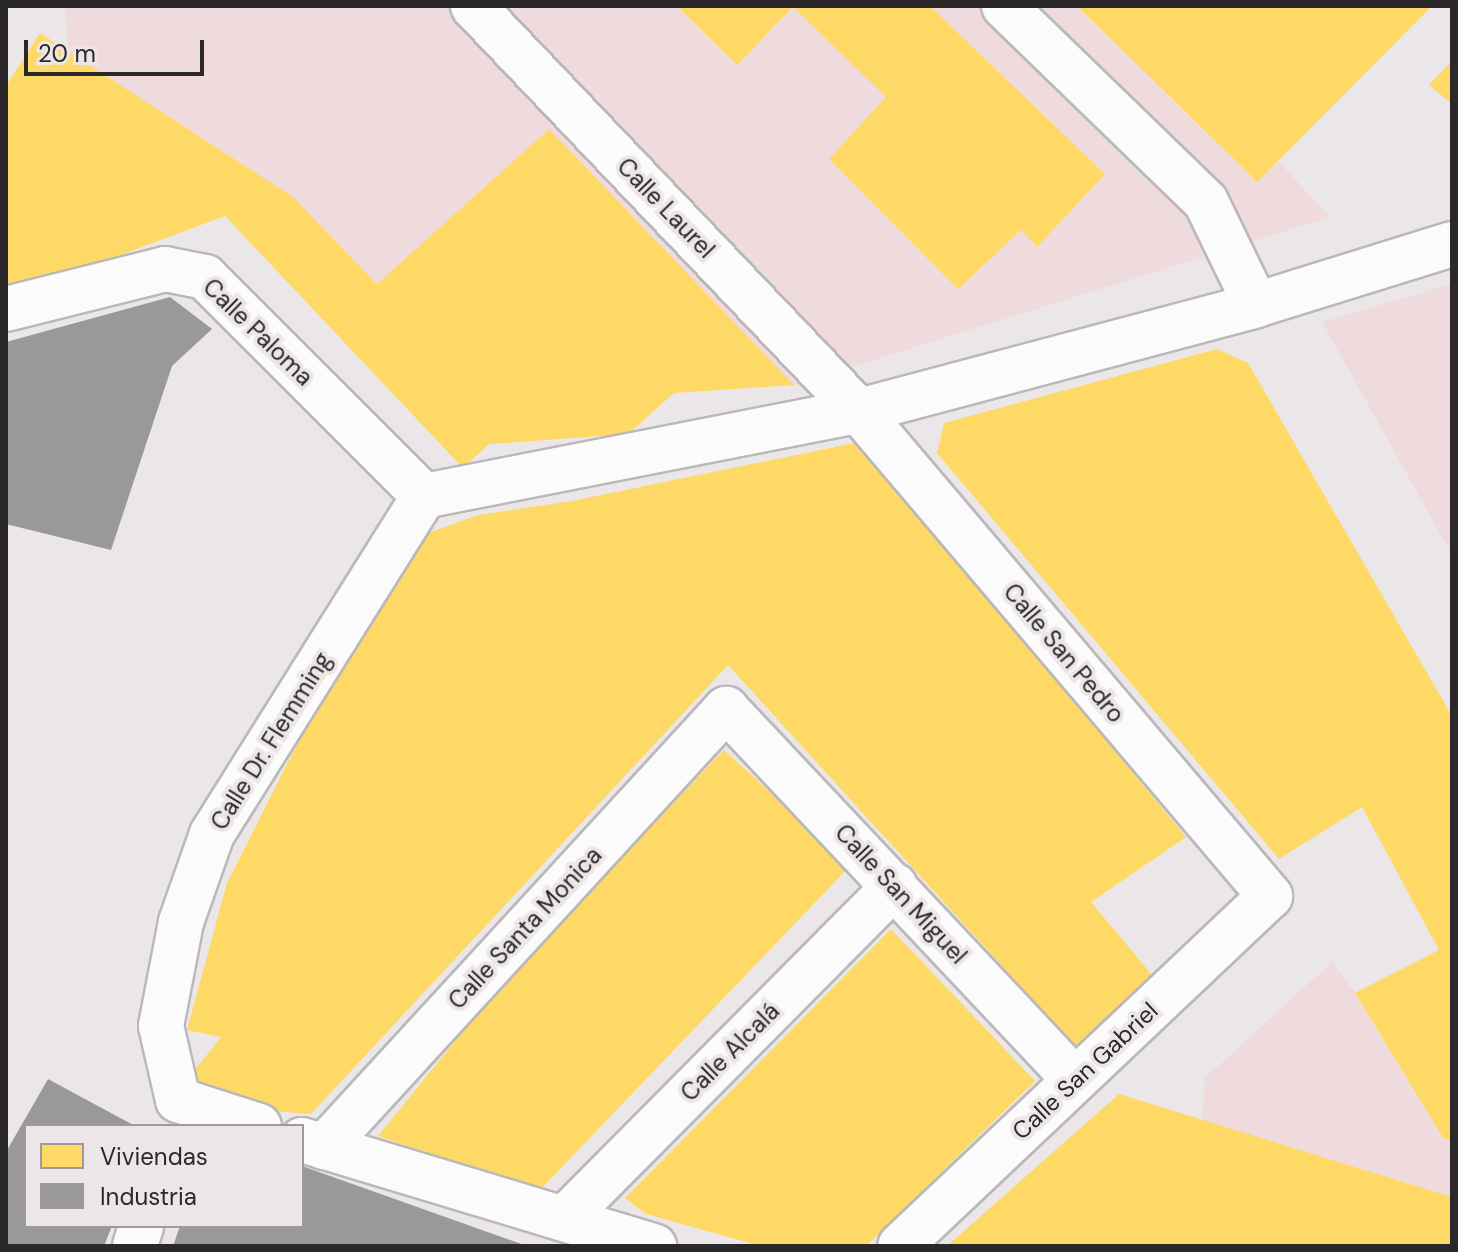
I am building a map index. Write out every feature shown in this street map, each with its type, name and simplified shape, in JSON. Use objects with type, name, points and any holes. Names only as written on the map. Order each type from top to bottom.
[{"type":"street","name":"Calle Laurel","points":[[473,6],[859,411]]},
{"type":"street","points":[[1004,6],[1206,202],[1256,305]]},
{"type":"street","points":[[424,496],[859,411],[1256,305],[1452,244]]},
{"type":"street","name":"Calle Paloma","points":[[6,309],[165,269],[205,277],[424,496]]},
{"type":"street","name":"Calle San Pedro","points":[[859,411],[1270,896]]},
{"type":"street","name":"Calle Dr. Flemming","points":[[174,1113],[161,1026],[181,922],[212,834],[424,496]]},
{"type":"street","name":"Calle San Miguel","points":[[726,709],[1075,1080]]},
{"type":"street","name":"Calle Santa Monica","points":[[313,1143],[726,709]]},
{"type":"street","name":"Calle Alcalá","points":[[565,1218],[895,886]]},
{"type":"street","name":"Calle San Gabriel","points":[[900,1246],[1270,896]]},
{"type":"street","points":[[174,1113],[246,1124]]},
{"type":"street","points":[[313,1143],[654,1246]]},
{"type":"shaded area","points":[[65,6],[677,6],[737,65],[793,7],[886,97],[829,159],[958,288],[1021,230],[1037,247],[1105,174],[930,6],[1077,6],[1256,182],[1278,161],[1330,217],[794,385],[549,129],[377,284],[293,197],[68,51]]},
{"type":"shaded area","points":[[1452,284],[1452,555],[1322,322]]},
{"type":"shaded area","points":[[1332,962],[1355,993],[1442,1138],[1452,1141],[1452,1197],[1202,1120],[1205,1078]]},
{"type":"building: Viviendas","points":[[677,6],[930,6],[1105,174],[1037,247],[1021,230],[958,289],[829,159],[886,97],[793,7],[737,65]]},
{"type":"building: Viviendas","points":[[1077,6],[1432,6],[1257,182]]},
{"type":"building: Viviendas","points":[[40,33],[293,197],[377,284],[549,129],[794,385],[674,393],[628,434],[489,444],[463,468],[225,216],[11,296],[6,292],[6,86]]},
{"type":"building: Viviendas","points":[[1452,61],[1452,104],[1429,85]]},
{"type":"building: Viviendas","points":[[1217,349],[1248,363],[1452,716],[1452,1141],[1443,1138],[1355,993],[1439,950],[1362,807],[1279,859],[937,453],[944,423]]},
{"type":"building: Viviendas","points":[[859,442],[1186,837],[1091,902],[1152,975],[1075,1046],[728,665],[311,1114],[234,1108],[191,1075],[221,1037],[187,1030],[227,883],[289,760],[412,539],[478,515],[572,501]]},
{"type":"building: Viviendas","points":[[724,750],[851,865],[539,1191],[378,1136],[518,964]]},
{"type":"building: Viviendas","points":[[891,929],[1035,1081],[866,1246],[761,1246],[646,1214],[625,1198]]},
{"type":"building: Viviendas","points":[[1119,1094],[1452,1197],[1452,1246],[947,1246]]},
{"type":"building: Industria","points":[[170,297],[212,329],[172,366],[111,550],[6,524],[6,342]]},
{"type":"building: Industria","points":[[48,1079],[131,1124],[24,1124],[24,1228],[111,1228],[104,1246],[6,1246],[6,1152]]},
{"type":"building: Industria","points":[[304,1167],[527,1246],[173,1246],[179,1228],[304,1228]]}]
